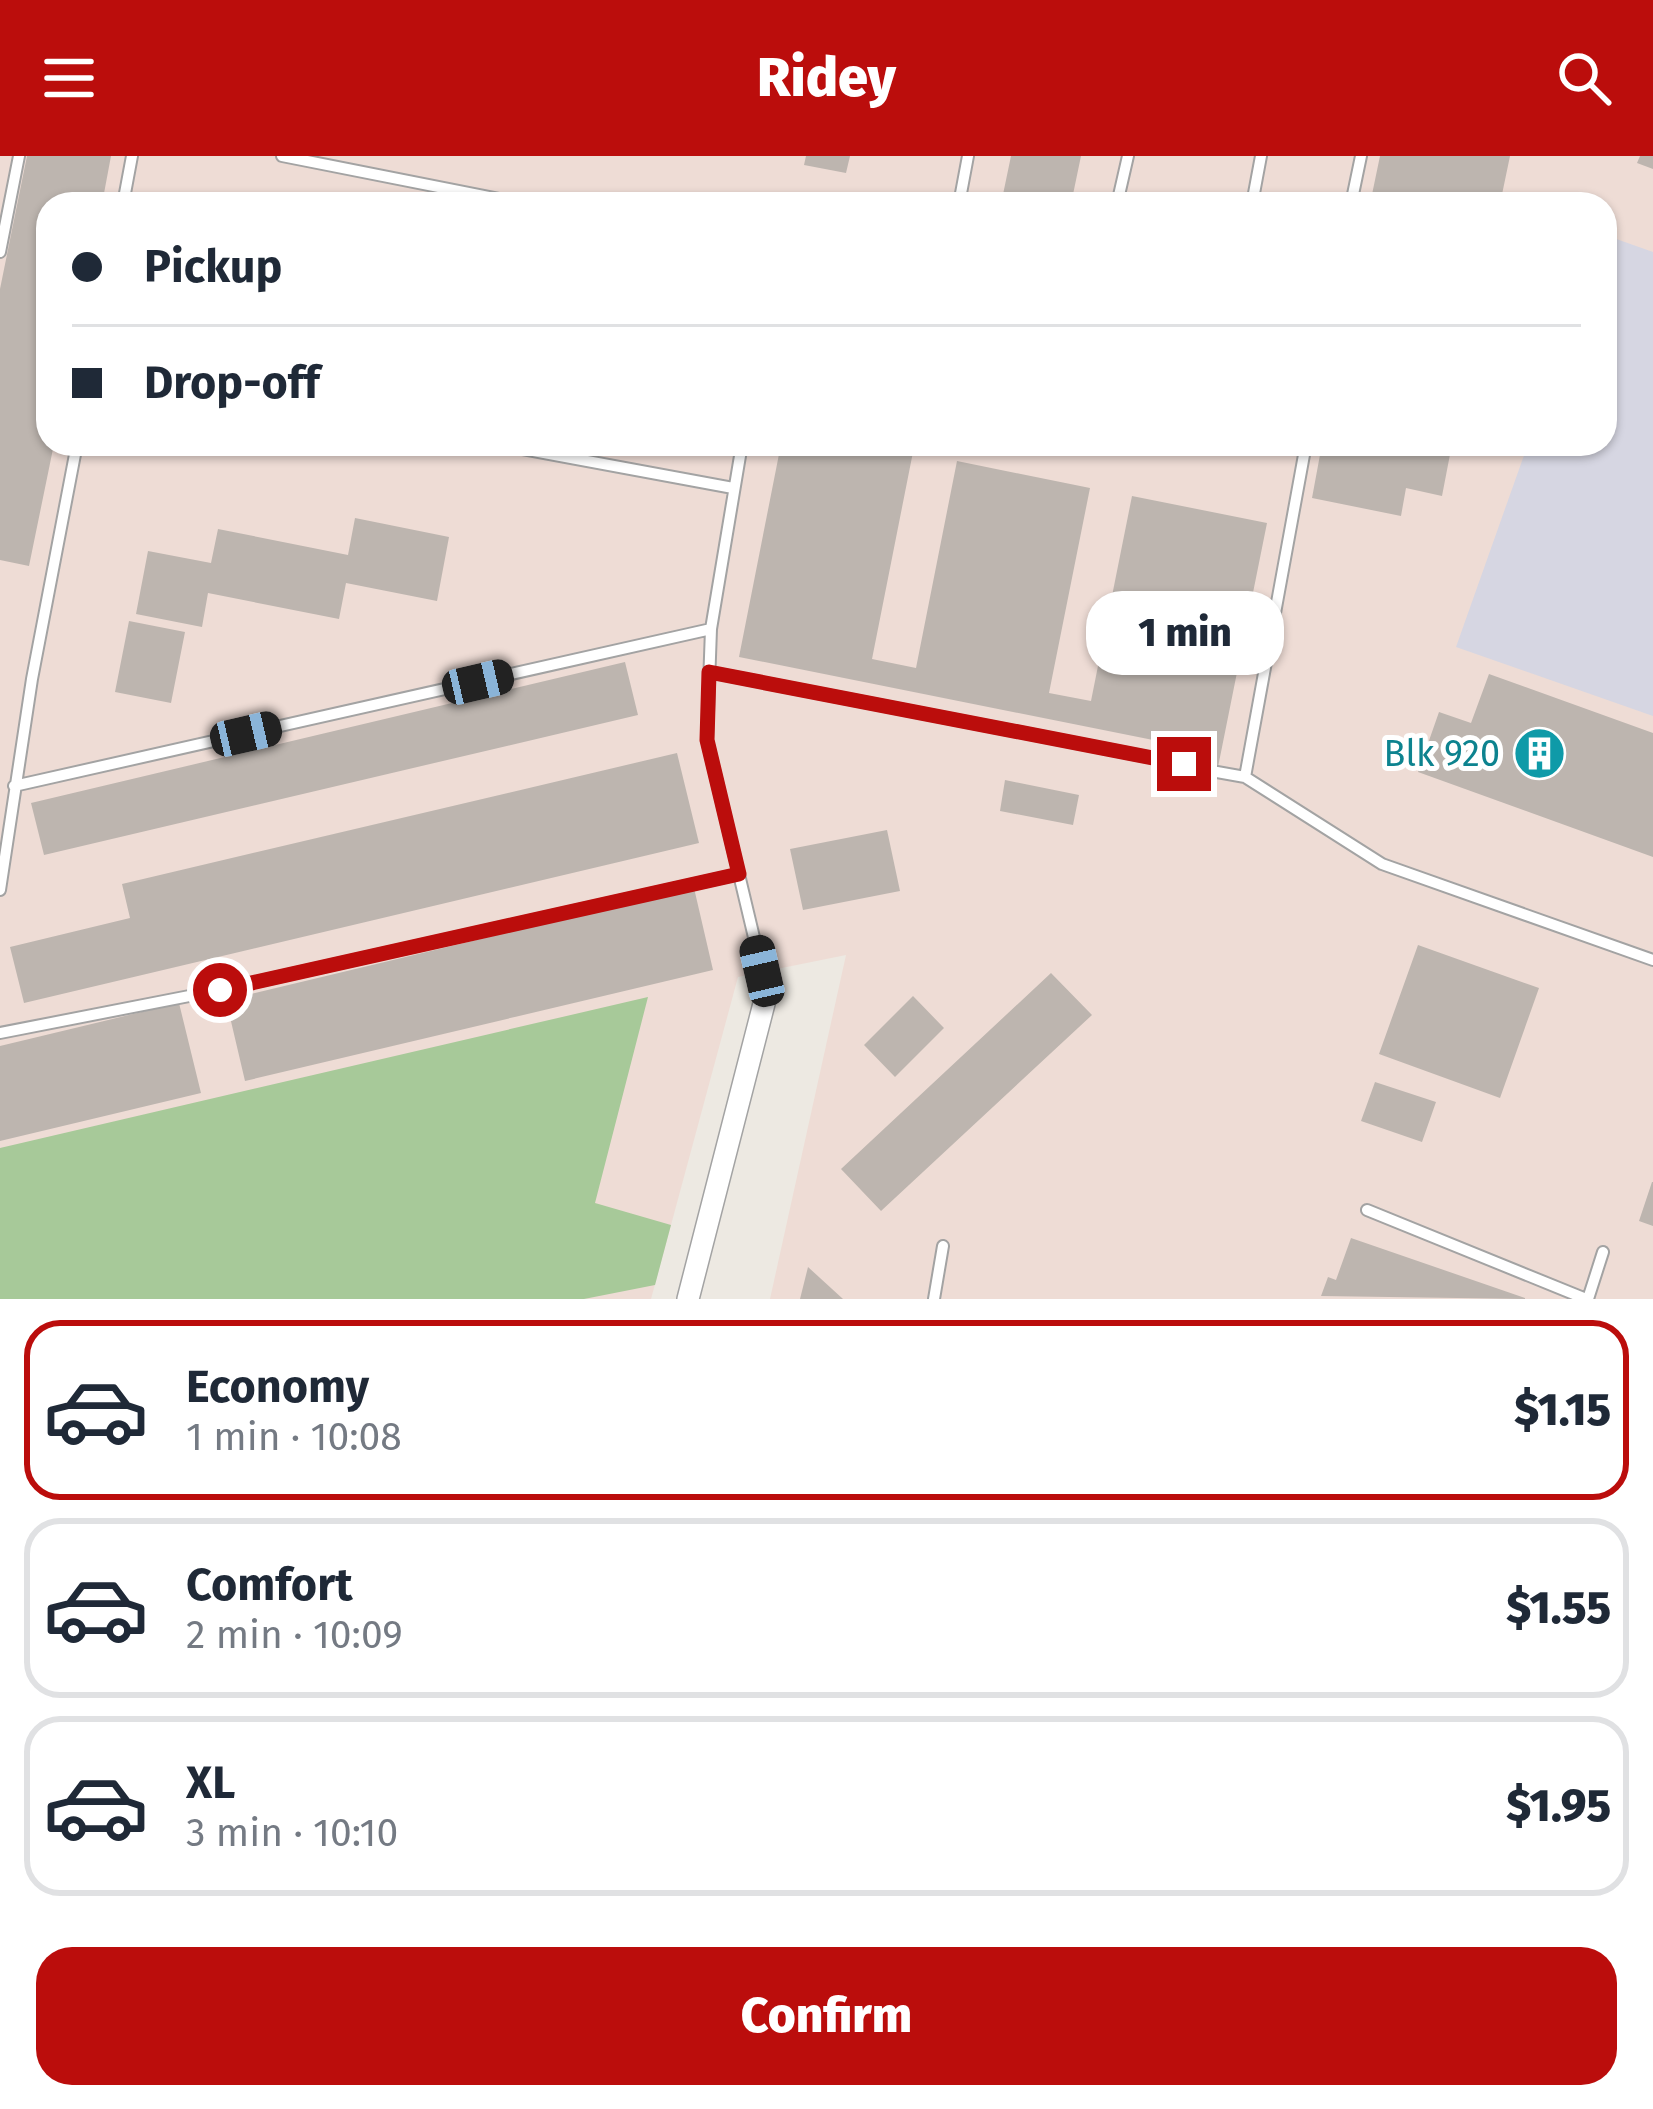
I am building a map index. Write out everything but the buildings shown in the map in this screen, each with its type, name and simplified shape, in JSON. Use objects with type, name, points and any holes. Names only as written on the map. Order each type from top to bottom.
[{"type":"street","points":[[688,1299],[766,992],[762,971]]},
{"type":"lane","points":[[0,252],[19,156]]},
{"type":"lane","points":[[125,192],[132,156]]},
{"type":"lane","points":[[282,156],[464,192]]},
{"type":"lane","points":[[960,192],[968,156]]},
{"type":"lane","points":[[1120,192],[1128,156]]},
{"type":"lane","points":[[1254,192],[1261,156]]},
{"type":"lane","points":[[1354,192],[1361,156]]},
{"type":"lane","points":[[0,890],[14,786],[75,456]]},
{"type":"lane","points":[[560,456],[733,488]]},
{"type":"lane","points":[[740,456],[711,629],[707,740],[762,971]]},
{"type":"lane","points":[[1245,776],[1304,456]]},
{"type":"lane","points":[[14,786],[711,629]]},
{"type":"lane","points":[[709,672],[1184,764]]},
{"type":"lane","points":[[1217,772],[1245,776],[1382,864],[1653,959]]},
{"type":"lane","points":[[0,1034],[739,874]]},
{"type":"lane","points":[[1366,1210],[1587,1299],[1603,1252]]},
{"type":"lane","points":[[934,1299],[944,1246]]},
{"type":"shaded area","points":[[0,156],[1653,156],[1653,1299],[770,1299],[846,955],[738,977],[651,1299],[0,1299]]},
{"type":"shaded area","points":[[1617,239],[1653,252],[1653,716],[1456,647],[1524,456],[1617,456]]},
{"type":"green space","points":[[648,997],[595,1203],[671,1225],[655,1285],[584,1299],[0,1299],[0,1148]]},
{"type":"place","name":"Blk 920","points":[[1539,753]]},
{"type":"route","points":[[220,990],[739,874],[707,740],[709,672],[1184,764]]}]
